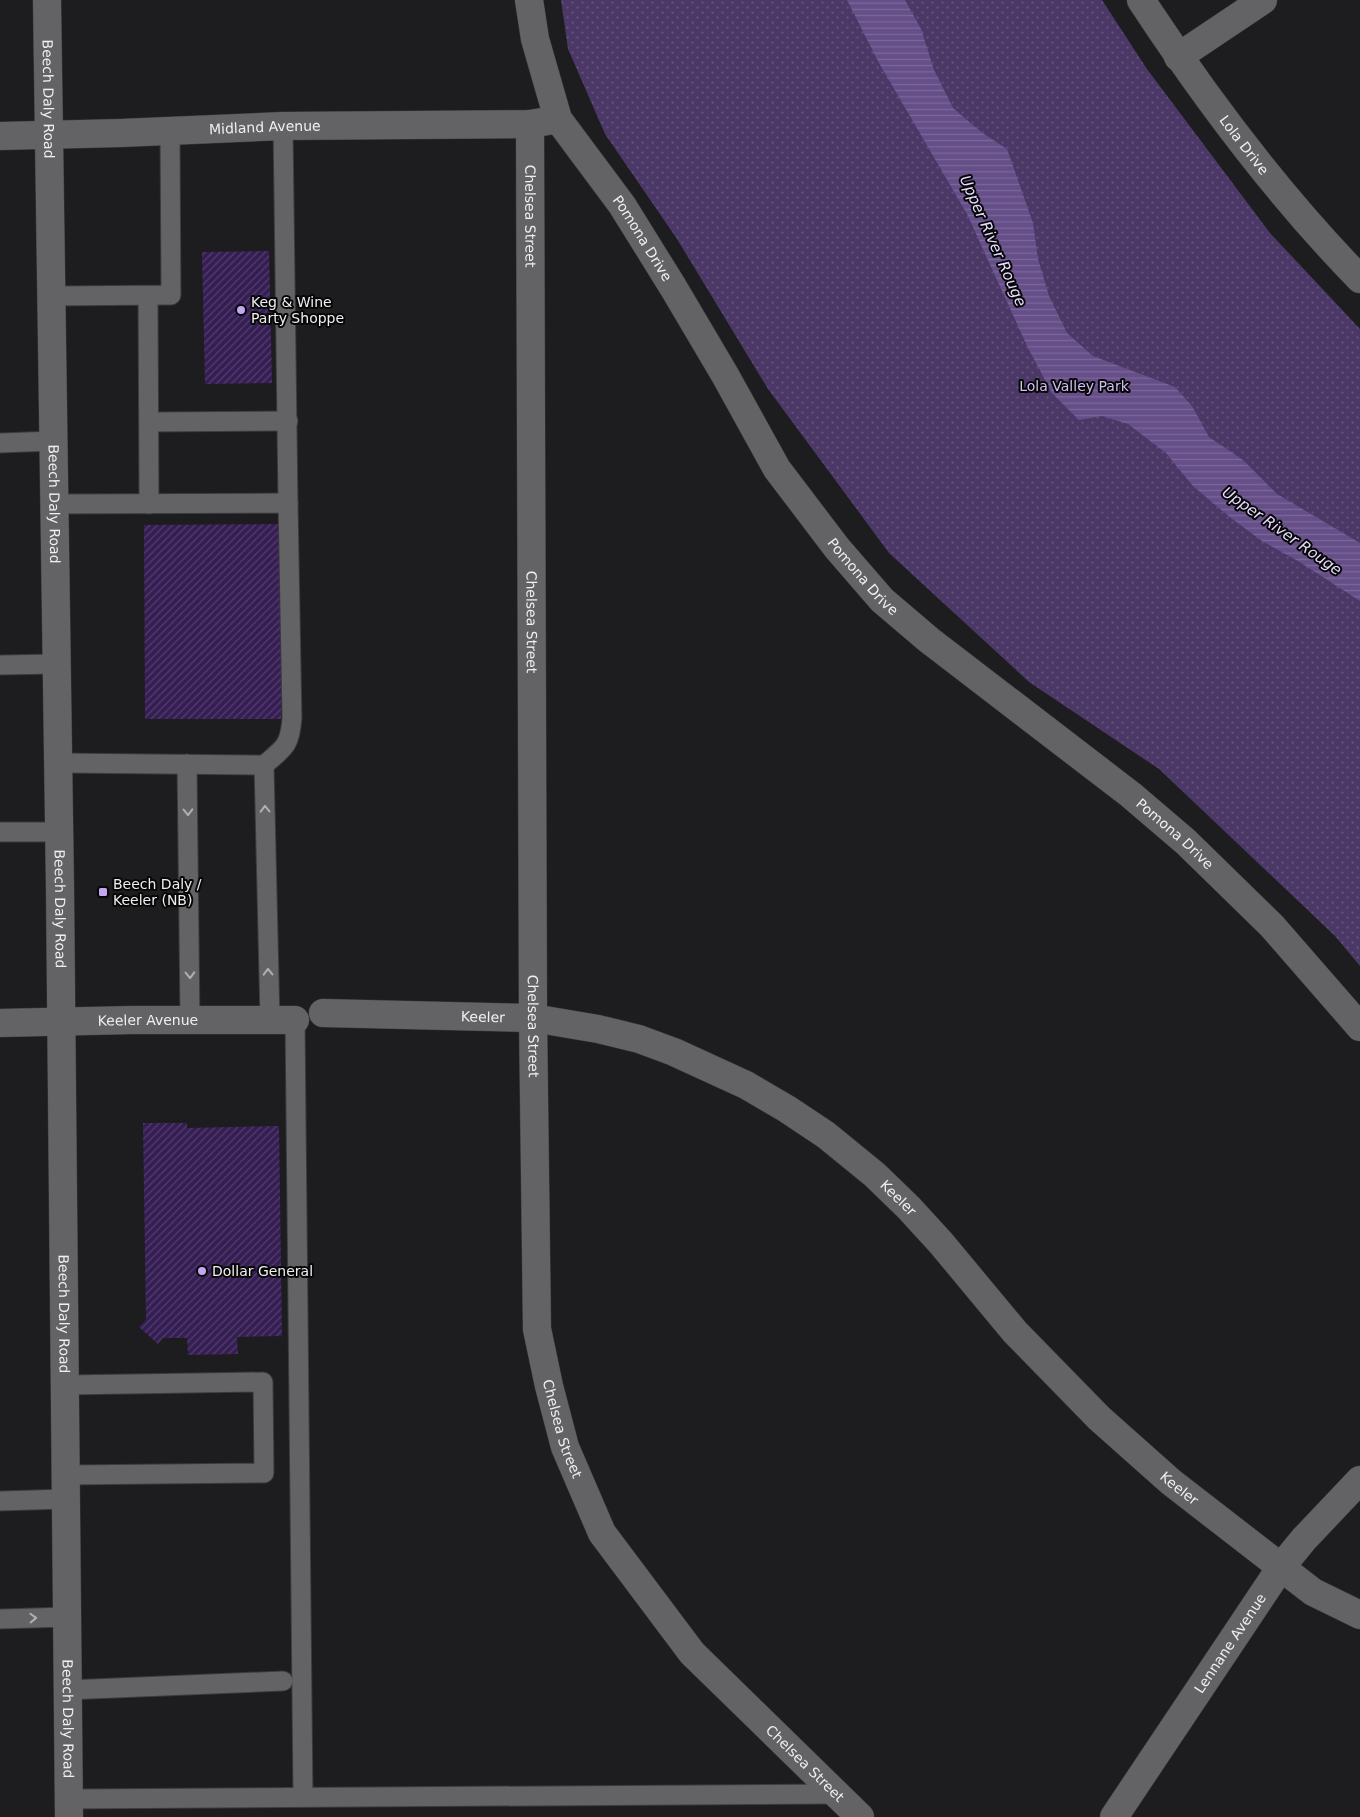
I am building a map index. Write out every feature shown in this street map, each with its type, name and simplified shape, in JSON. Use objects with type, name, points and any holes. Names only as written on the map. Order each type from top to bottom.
[{"type":"street","name":"Beech Daly Road","points":[[47,0],[58,763],[68,1808]]},
{"type":"street","name":"Pomona Drive","points":[[529,0],[535,39],[558,118],[622,206],[663,271],[725,375],[777,469],[837,548],[882,600],[929,640],[1132,795],[1186,842],[1272,926],[1360,1027]]},
{"type":"street","name":"Lola Drive","points":[[1141,0],[1178,57],[1246,150],[1330,249],[1360,279]]},
{"type":"street","points":[[1178,57],[1263,0]]},
{"type":"street","name":"Midland Avenue","points":[[0,136],[170,132],[283,126],[530,124],[558,118]]},
{"type":"street","name":"Chelsea Street","points":[[530,124],[533,1018],[537,1329],[549,1386],[566,1447],[602,1533],[692,1652],[860,1817]]},
{"type":"street","name":"Keeler","points":[[322,1013],[533,1018],[598,1029],[639,1039],[674,1052],[746,1085],[826,1135],[875,1175],[941,1243],[1015,1332],[1099,1418],[1171,1482],[1313,1592],[1360,1614]]},
{"type":"street","name":"Keeler Avenue","points":[[0,1023],[282,1020]]},
{"type":"street","name":"Lennane Avenue","points":[[1114,1817],[1281,1567],[1304,1539],[1360,1480]]},
{"type":"lane","points":[[58,763],[264,765],[287,745],[291,733],[283,126]]},
{"type":"lane","points":[[52,296],[171,295],[170,132]]},
{"type":"lane","points":[[148,296],[150,504]]},
{"type":"lane","points":[[149,422],[288,422]]},
{"type":"lane","points":[[0,443],[54,442]]},
{"type":"lane","points":[[54,504],[288,503]]},
{"type":"lane","points":[[0,665],[56,664]]},
{"type":"lane","points":[[187,764],[190,1020]]},
{"type":"lane","points":[[264,765],[282,1020],[303,1798]]},
{"type":"lane","points":[[0,832],[58,832]]},
{"type":"lane","points":[[0,1500],[66,1487],[264,1473],[262,1382],[65,1385]]},
{"type":"lane","points":[[0,1619],[67,1617]]},
{"type":"lane","points":[[67,1690],[283,1681]]},
{"type":"lane","points":[[68,1808],[303,1798],[836,1794]]},
{"type":"green space","name":"Lola Valley Park","points":[[561,0],[1102,0],[1147,69],[1270,233],[1360,329],[1360,966],[1335,936],[1159,769],[1029,682],[889,553],[768,389],[677,239],[605,134],[568,49]]},
{"type":"water","name":"Upper River Rouge","points":[[847,0],[905,0],[921,29],[934,70],[953,108],[981,132],[1007,149],[1033,223],[1038,259],[1049,296],[1067,333],[1093,356],[1175,387],[1192,406],[1209,437],[1243,460],[1277,494],[1360,543],[1360,601],[1298,561],[1262,541],[1231,518],[1193,486],[1166,453],[1128,424],[1102,416],[1079,420],[1052,393],[1028,348],[967,214],[879,63]]},
{"type":"building","points":[[269,251],[272,383],[205,384],[202,252]]},
{"type":"building","points":[[281,524],[281,719],[145,719],[144,525]]},
{"type":"building","points":[[143,1123],[187,1123],[187,1128],[279,1126],[282,1336],[237,1337],[238,1354],[188,1355],[187,1338],[163,1338],[158,1344],[139,1327],[146,1320]]},
{"type":"place","name":"Keg & Wine Party Shoppe","points":[[241,310]]},
{"type":"place","name":"Beech Daly / Keeler (NB)","points":[[103,892]]},
{"type":"place","name":"Dollar General","points":[[202,1271]]}]
